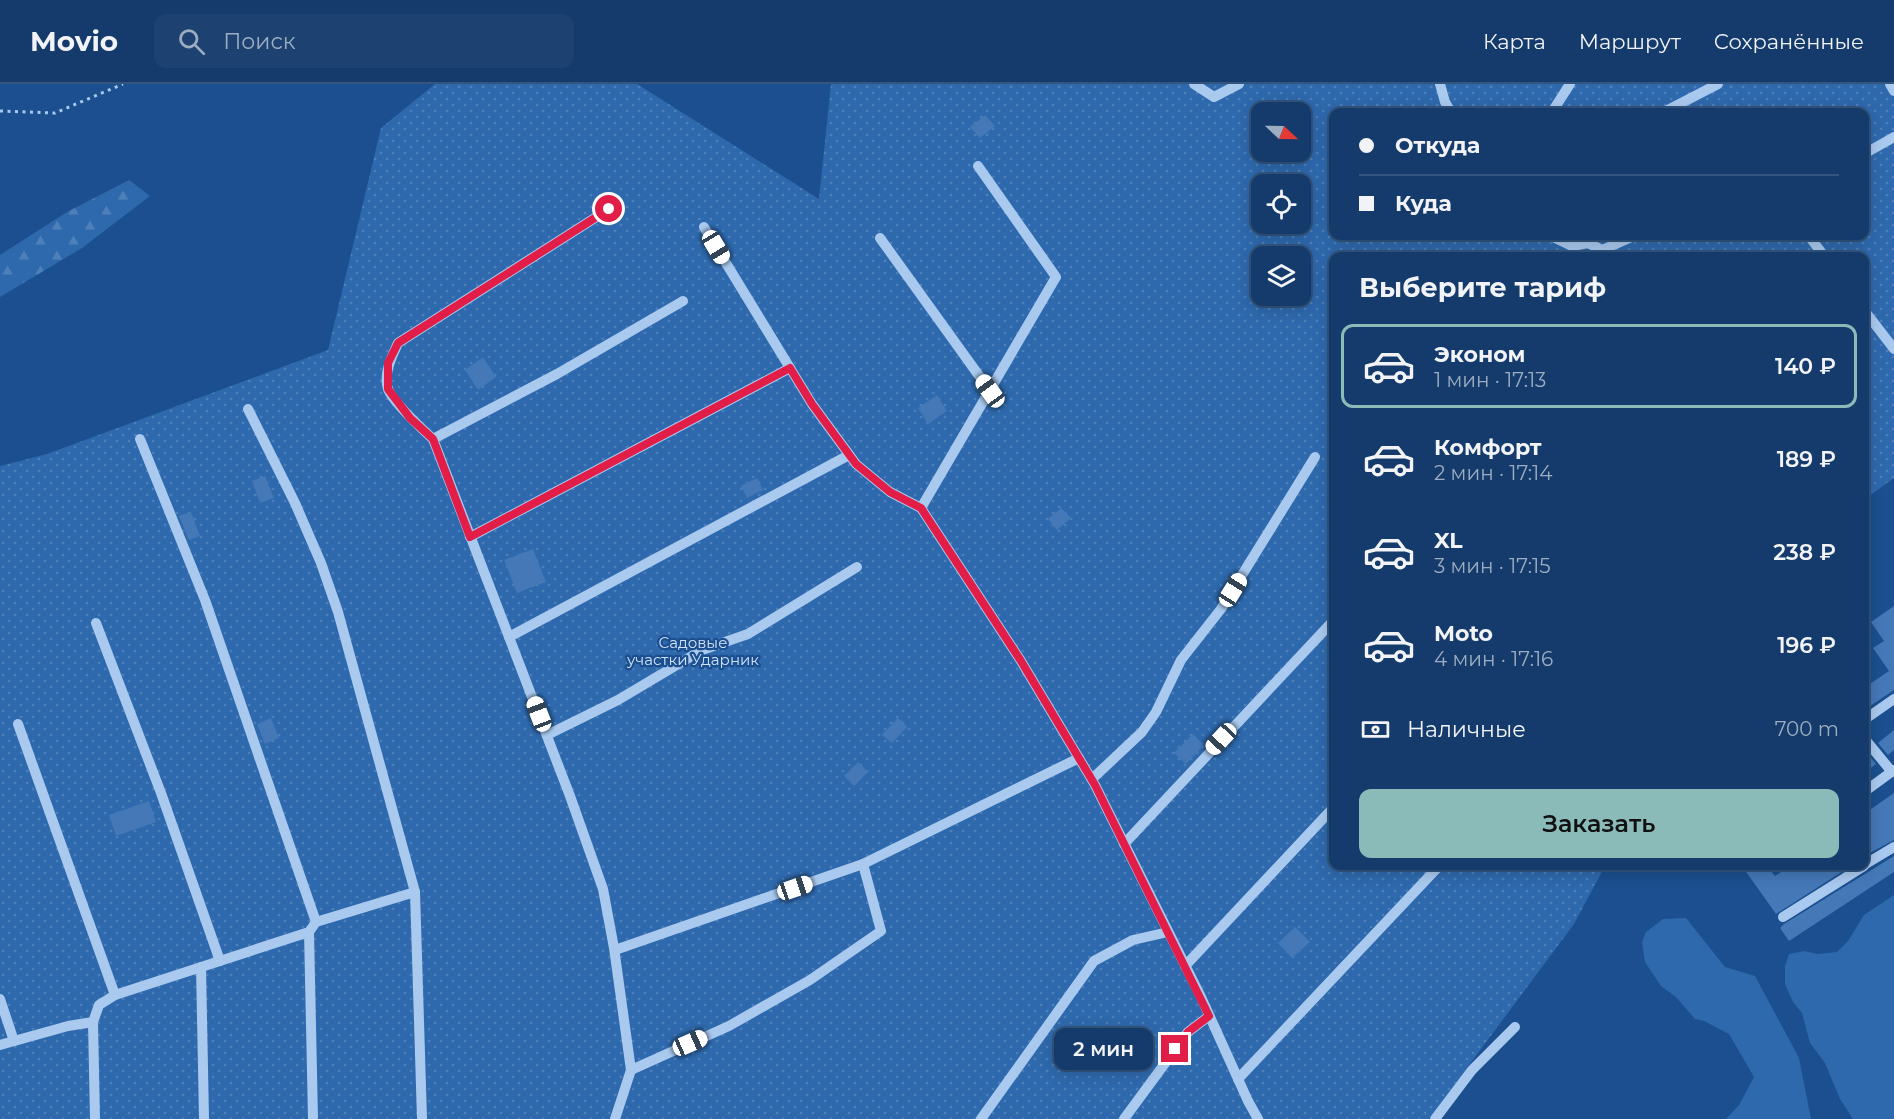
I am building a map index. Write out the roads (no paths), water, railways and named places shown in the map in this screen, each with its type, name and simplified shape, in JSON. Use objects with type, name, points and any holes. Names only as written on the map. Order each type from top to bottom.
[{"type":"lane","points":[[1194,84],[1214,97],[1239,84]]},
{"type":"lane","points":[[1440,84],[1449,108]]},
{"type":"lane","points":[[1555,108],[1570,84]]},
{"type":"lane","points":[[1672,108],[1718,84]]},
{"type":"lane","points":[[1890,84],[1894,91]]},
{"type":"lane","points":[[1869,151],[1894,137]]},
{"type":"lane","points":[[921,508],[1056,277],[978,166]]},
{"type":"lane","points":[[609,209],[398,343],[388,363],[388,389],[410,418],[433,439],[547,735],[603,890],[615,950],[631,1070],[615,1119]]},
{"type":"lane","points":[[704,227],[812,404],[849,455],[856,464],[890,492],[921,508],[1021,661],[1092,779],[1258,1119]]},
{"type":"lane","points":[[880,238],[990,391]]},
{"type":"lane","points":[[1559,240],[1572,246],[1588,243],[1602,250],[1625,240]]},
{"type":"lane","points":[[433,439],[557,374],[683,301]]},
{"type":"lane","points":[[1869,316],[1894,349]]},
{"type":"lane","points":[[470,537],[790,368]]},
{"type":"lane","points":[[248,409],[295,503],[321,563],[338,612],[415,892],[422,1119]]},
{"type":"lane","points":[[140,439],[205,600],[316,922]]},
{"type":"lane","points":[[509,637],[849,455]]},
{"type":"lane","points":[[1092,779],[1142,732],[1156,712],[1181,660],[1221,609],[1315,457]]},
{"type":"lane","points":[[547,735],[618,700],[702,650],[748,634],[857,567]]},
{"type":"lane","points":[[96,623],[161,793],[220,961]]},
{"type":"lane","points":[[1124,844],[1329,625]]},
{"type":"lane","points":[[1869,716],[1894,699]]},
{"type":"lane","points":[[18,723],[115,995]]},
{"type":"lane","points":[[1869,745],[1892,775],[1869,789]]},
{"type":"lane","points":[[615,950],[863,864],[1079,758]]},
{"type":"lane","points":[[1185,966],[1329,812]]},
{"type":"lane","points":[[1869,862],[1894,847]]},
{"type":"lane","points":[[631,1070],[729,1026],[810,980],[881,931],[863,864]]},
{"type":"lane","points":[[1238,1079],[1435,870]]},
{"type":"lane","points":[[1783,917],[1856,870]]},
{"type":"lane","points":[[312,1119],[309,932],[316,922],[415,892]]},
{"type":"lane","points":[[95,1119],[93,1022],[99,1005],[115,995],[309,932]]},
{"type":"lane","points":[[981,1119],[1094,961],[1133,940],[1168,932]]},
{"type":"lane","points":[[201,967],[204,1119]]},
{"type":"lane","points":[[0,999],[14,1041]]},
{"type":"lane","points":[[1124,1119],[1188,1032],[1209,1016]]},
{"type":"lane","points":[[0,1045],[68,1026],[93,1022]]},
{"type":"lane","points":[[1435,1119],[1472,1070],[1515,1028]]},
{"type":"park label","name":"Садовые участки Ударник","points":[[693,650]]}]
